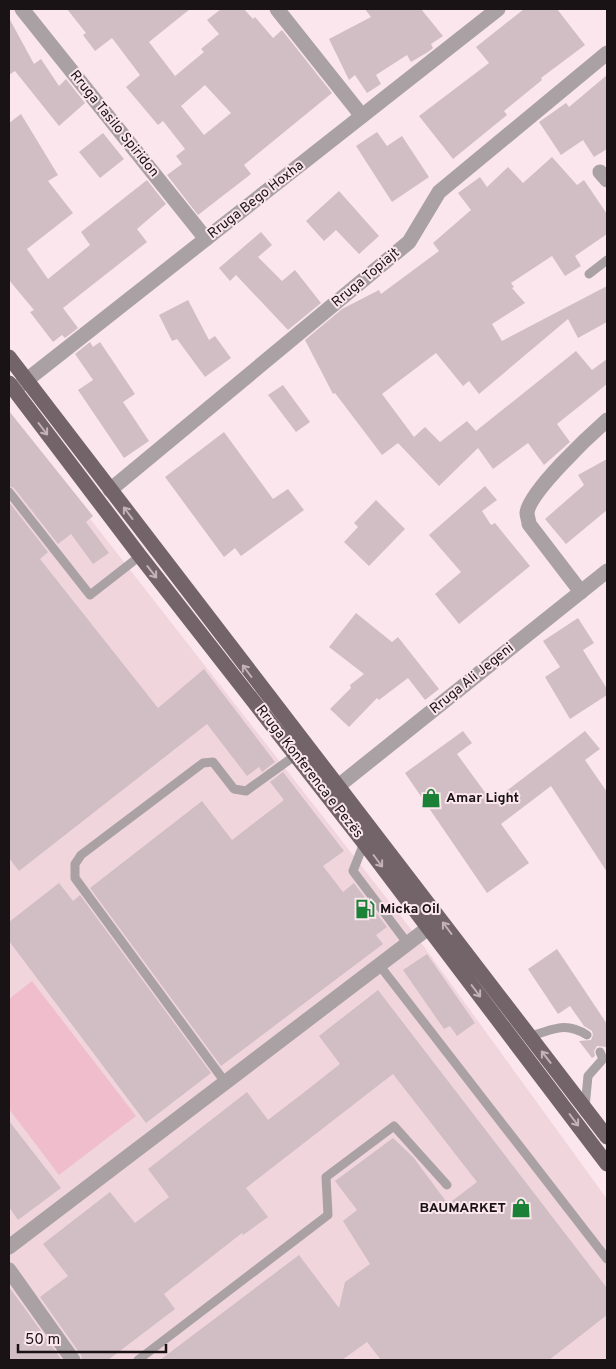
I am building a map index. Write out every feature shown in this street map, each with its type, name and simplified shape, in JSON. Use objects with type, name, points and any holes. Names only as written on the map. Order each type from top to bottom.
[{"type":"main road","name":"Rruga Konferenca e Pezës","points":[[9,357],[16,385],[140,556],[296,755],[607,1164]]},
{"type":"main road","name":"Rruga Konferenca e Pezës","points":[[16,385],[110,490],[607,1137]]},
{"type":"street","name":"Rruga Tasilo Spiridon","points":[[22,9],[206,239]]},
{"type":"street","points":[[277,9],[362,116]]},
{"type":"street","name":"Rruga Bego Hoxha","points":[[16,385],[206,239],[498,9]]},
{"type":"street","name":"Rruga Topiajt","points":[[110,490],[409,242],[439,192],[607,54]]},
{"type":"street","points":[[581,592],[529,524],[527,512],[533,498],[545,484],[581,443],[607,420]]},
{"type":"street","name":"Rruga Ali Jegeni","points":[[337,787],[607,571]]},
{"type":"street","points":[[9,1247],[428,928]]},
{"type":"street","points":[[9,1270],[73,1360]]},
{"type":"lane","points":[[589,274],[607,260]]},
{"type":"lane","points":[[9,492],[90,595],[140,556]]},
{"type":"lane","points":[[225,1082],[75,878],[75,864],[82,855],[203,763],[213,762],[234,789],[246,791],[296,755]]},
{"type":"lane","points":[[364,844],[353,871],[408,944]]},
{"type":"lane","points":[[380,966],[607,1259]]},
{"type":"lane","points":[[530,1036],[567,1026],[576,1028],[587,1035]]},
{"type":"lane","points":[[585,1108],[588,1076],[603,1059],[600,1052]]},
{"type":"lane","points":[[138,1360],[328,1214],[326,1177],[394,1126],[447,1185]]},
{"type":"shaded area","points":[[9,415],[417,937],[607,1199],[607,1360],[9,1360]]},
{"type":"shaded area","points":[[32,981],[136,1116],[59,1175],[9,1109],[9,999]]},
{"type":"building","points":[[67,9],[190,9],[149,42],[175,76],[204,52],[201,49],[219,34],[207,20],[221,9],[244,9],[253,19],[255,17],[273,38],[282,30],[332,93],[244,165],[251,174],[198,215],[167,175],[182,164],[176,156],[185,149],[163,121],[158,125],[126,87],[140,75],[112,38],[95,51],[83,35],[86,33]],"holes":[[[205,85],[231,113],[204,135],[181,106]]]},
{"type":"building","points":[[365,9],[421,9],[443,36],[431,44],[433,48],[411,62],[407,55],[376,75],[381,84],[367,93],[355,75],[349,80],[329,39],[371,17]]},
{"type":"building","points":[[524,9],[557,9],[585,45],[541,78],[542,80],[504,111],[507,115],[453,159],[419,116],[489,63],[476,47]]},
{"type":"building","points":[[9,18],[34,64],[41,59],[59,86],[66,79],[85,103],[59,126],[15,71],[9,75]]},
{"type":"building","points":[[607,75],[607,149],[594,157],[583,140],[561,155],[539,122],[566,103],[569,107]]},
{"type":"building","points":[[21,114],[58,175],[48,181],[73,213],[27,249],[48,279],[90,245],[81,232],[147,180],[166,204],[137,229],[147,242],[63,308],[78,328],[65,338],[62,335],[53,342],[30,312],[34,310],[9,280],[9,123]]},
{"type":"building","points":[[377,132],[387,146],[402,136],[429,177],[392,202],[356,146]]},
{"type":"building","points":[[103,133],[124,159],[100,178],[79,152]]},
{"type":"building","points":[[552,157],[577,185],[584,180],[607,214],[607,234],[575,256],[581,266],[565,276],[552,256],[511,283],[514,287],[512,288],[525,303],[492,324],[502,341],[607,286],[607,322],[578,338],[568,319],[479,394],[469,381],[463,386],[436,353],[382,394],[414,437],[425,427],[440,442],[467,421],[476,431],[576,351],[592,370],[607,359],[607,384],[557,424],[570,442],[544,465],[528,443],[493,469],[478,448],[439,486],[398,443],[382,455],[335,393],[333,394],[305,340],[342,309],[379,290],[381,294],[439,251],[433,243],[471,210],[458,193],[480,177],[487,187],[508,167],[523,183]]},
{"type":"building","points":[[339,191],[379,236],[359,254],[336,230],[324,241],[306,221]]},
{"type":"building","points":[[261,232],[272,245],[258,257],[282,281],[295,270],[321,303],[288,330],[236,275],[230,281],[219,268]]},
{"type":"building","points":[[188,300],[209,340],[215,336],[231,358],[205,377],[177,339],[172,341],[159,315]]},
{"type":"building","points":[[90,342],[93,347],[100,342],[135,394],[123,402],[149,441],[124,458],[78,390],[93,380],[75,354]]},
{"type":"building","points":[[283,385],[310,422],[296,432],[268,395]]},
{"type":"building","points":[[9,411],[93,516],[86,522],[109,553],[93,564],[71,534],[58,544],[14,488],[9,486]]},
{"type":"building","points":[[224,432],[273,499],[288,489],[304,510],[241,556],[235,548],[224,557],[165,477]]},
{"type":"building","points":[[607,459],[607,510],[566,544],[545,519],[584,485],[578,475]]},
{"type":"building","points":[[485,486],[497,500],[482,511],[491,525],[495,523],[530,566],[459,624],[435,594],[461,572],[429,535]]},
{"type":"building","points":[[376,500],[405,529],[369,566],[344,542],[358,527],[354,523]]},
{"type":"building","points":[[9,502],[48,552],[40,559],[158,708],[204,669],[275,762],[262,772],[259,767],[247,776],[207,724],[19,871],[9,858]]},
{"type":"building","points":[[356,613],[392,642],[398,637],[439,689],[425,700],[408,678],[379,700],[377,698],[349,727],[330,709],[351,688],[350,685],[364,674],[329,647]]},
{"type":"building","points":[[578,618],[594,643],[583,650],[607,689],[607,695],[570,719],[545,677],[560,667],[543,641]]},
{"type":"building","points":[[463,731],[472,743],[457,754],[492,802],[585,731],[600,749],[585,760],[607,792],[607,872],[551,786],[501,824],[529,863],[487,893],[405,773]]},
{"type":"building","points":[[283,772],[344,851],[323,866],[343,892],[354,883],[387,927],[376,935],[383,944],[221,1066],[90,888],[202,801],[232,840],[284,800],[270,782]]},
{"type":"building","points":[[59,883],[73,901],[80,895],[211,1073],[146,1123],[9,941],[9,922]]},
{"type":"building","points":[[557,949],[607,1024],[607,1047],[597,1046],[594,1051],[595,1056],[592,1058],[579,1041],[591,1040],[592,1031],[584,1026],[570,1006],[558,1014],[528,969]]},
{"type":"building","points":[[427,954],[475,1023],[457,1036],[450,1026],[444,1029],[403,970]]},
{"type":"building","points":[[378,990],[607,1288],[607,1315],[549,1360],[381,1360],[367,1342],[342,1360],[160,1360],[299,1255],[339,1308],[345,1282],[370,1264],[343,1221],[357,1210],[335,1181],[393,1138],[413,1157],[448,1204],[477,1182],[393,1074],[246,1188],[268,1217],[243,1235],[242,1233],[164,1294],[175,1309],[108,1360],[82,1360],[81,1355],[40,1297],[68,1276],[43,1244],[110,1192],[135,1223],[169,1197],[148,1169],[247,1092],[268,1120],[307,1090],[340,1064],[319,1036]]},
{"type":"building","points":[[9,1121],[61,1188],[18,1220],[9,1207]]},
{"type":"building","points":[[9,1287],[23,1306],[62,1360],[9,1360]]},
{"type":"place","name":"Amar Light","points":[[431,798]]},
{"type":"place","name":"Micka Oil","points":[[365,909]]},
{"type":"place","name":"BAUMARKET","points":[[521,1208]]}]
